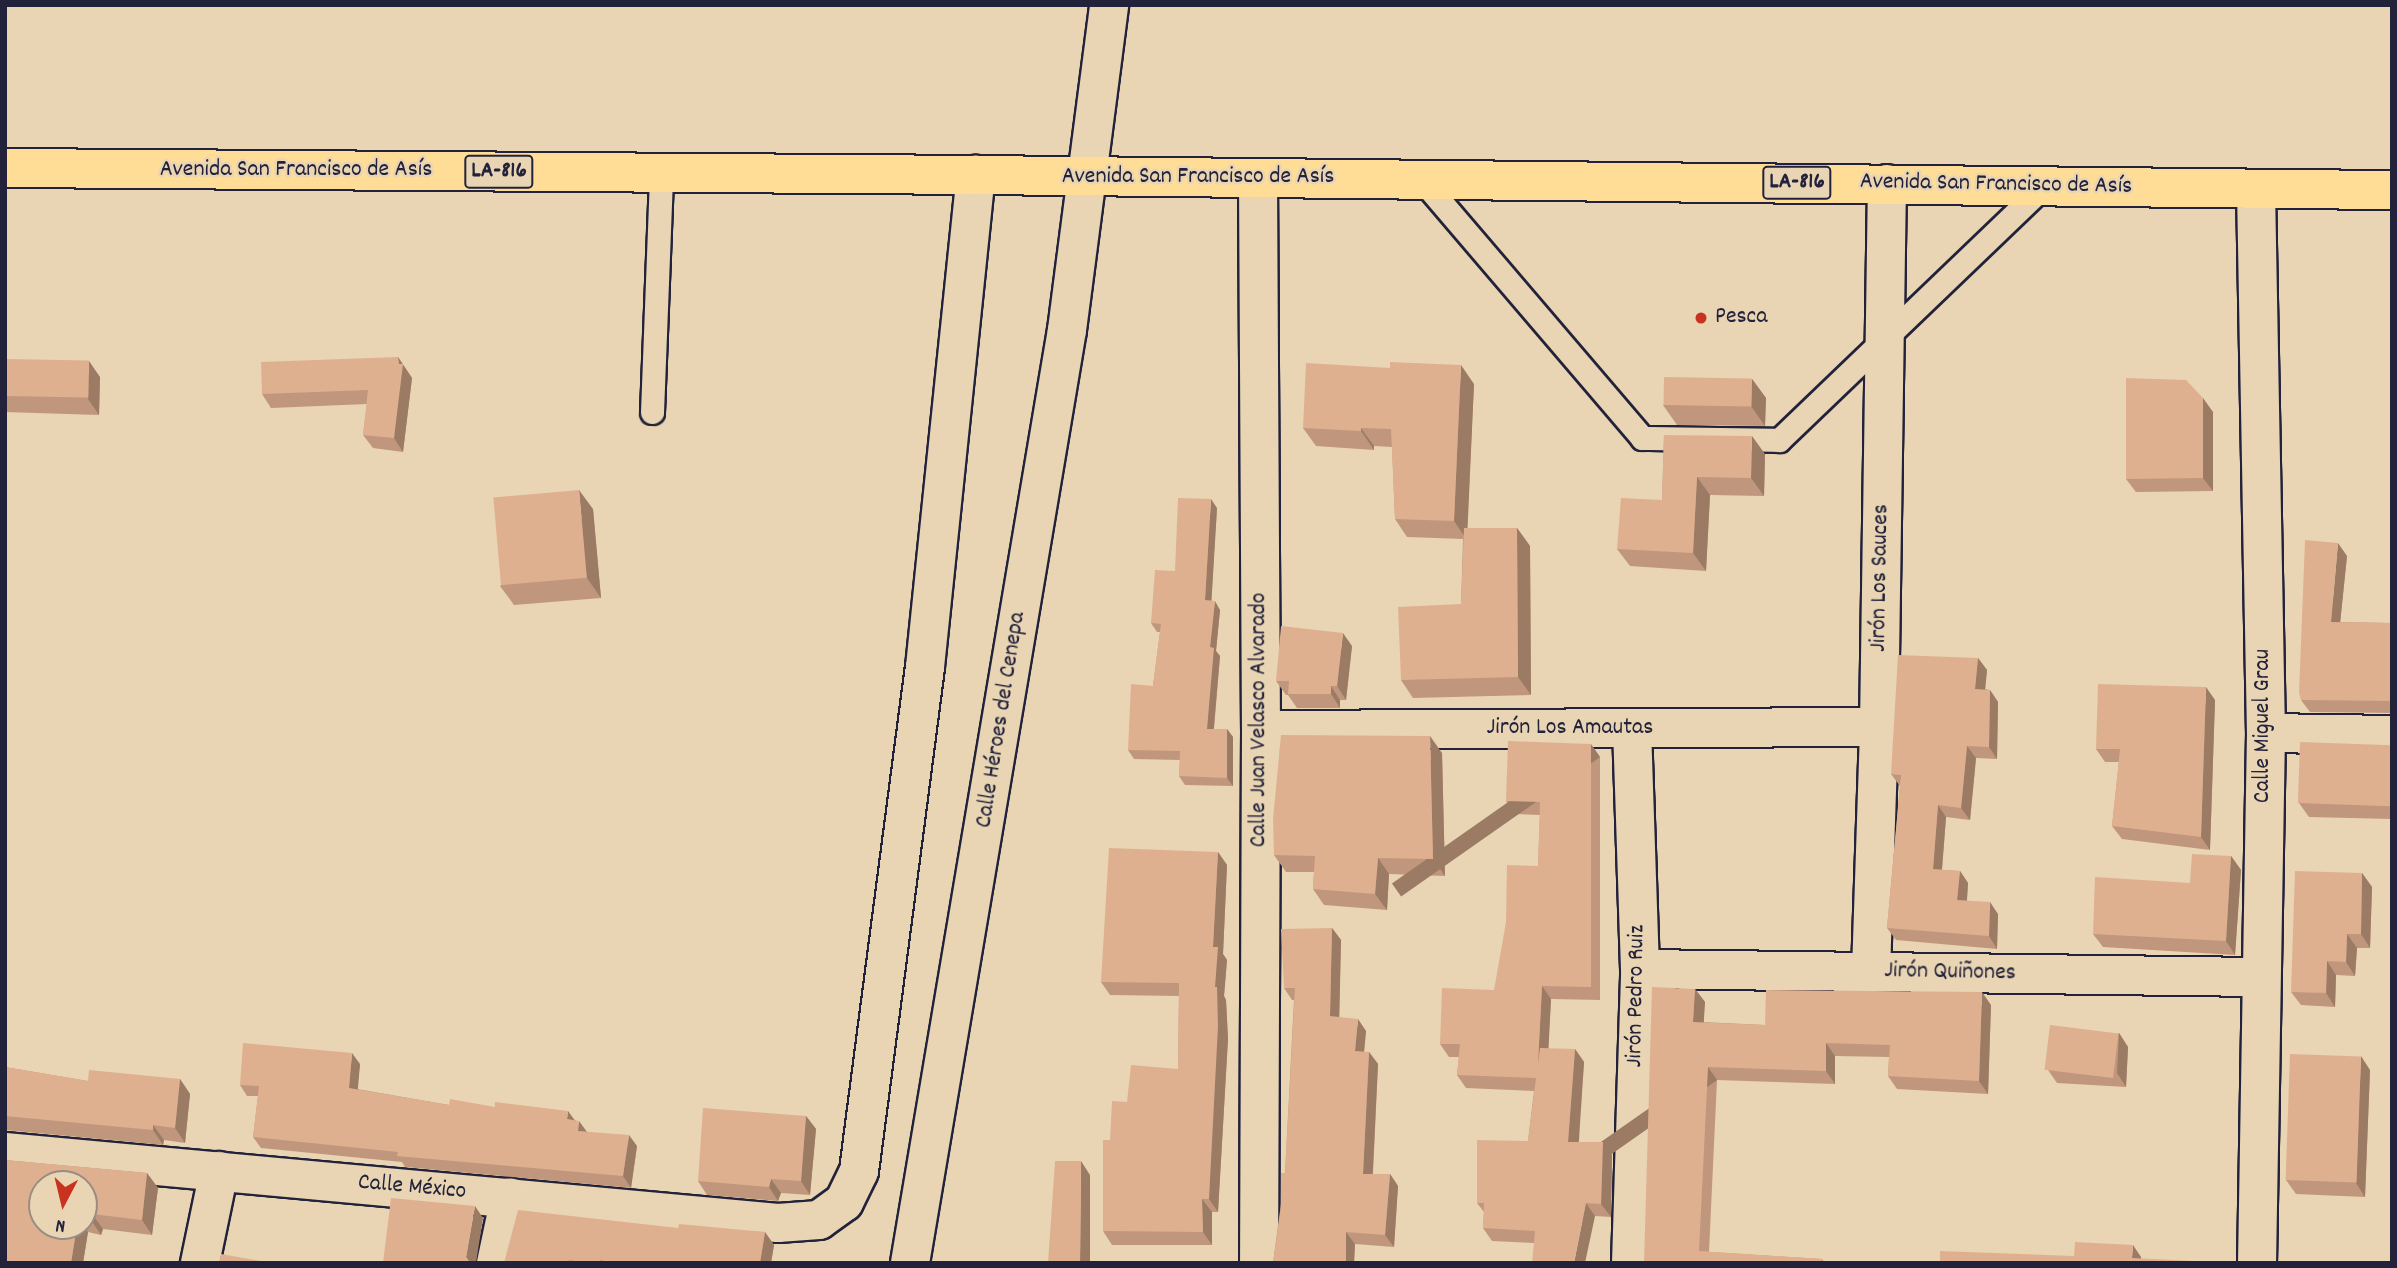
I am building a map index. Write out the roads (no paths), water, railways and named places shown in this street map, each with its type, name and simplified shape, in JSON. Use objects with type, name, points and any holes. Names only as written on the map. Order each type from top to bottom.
[{"type":"highway","name":"Avenida San Francisco de Asís","points":[[5,168],[2392,190]]},
{"type":"street","name":"Calle Héroes del Cenepa","points":[[910,1263],[1067,330],[1078,177],[1109,5]]},
{"type":"street","name":"Calle México","points":[[5,1153],[778,1223],[819,1220],[844,1202],[859,1171],[925,667],[984,175]]},
{"type":"street","name":"Calle Juan Velasco Alvarado","points":[[1258,178],[1261,730],[1259,1263]]},
{"type":"street","name":"Jirón Los Sauces","points":[[1871,972],[1879,727],[1887,184]]},
{"type":"street","name":"Calle Miguel Grau","points":[[2256,188],[2266,733],[2257,1263]]},
{"type":"street","name":"Jirón Los Amautas","points":[[1261,730],[1879,727]]},
{"type":"street","name":"Jirón Pedro Ruiz","points":[[1631,1263],[1640,969],[1632,728]]},
{"type":"street","points":[[2266,733],[2392,734]]},
{"type":"street","name":"Jirón Quiñones","points":[[1640,969],[2260,977]]},
{"type":"street","points":[[200,1263],[219,1171]]},
{"type":"street","points":[[496,1263],[510,1197]]},
{"type":"lane","points":[[652,412],[661,173]]},
{"type":"lane","points":[[1422,180],[1642,438],[1779,440],[2044,186]]},
{"type":"place","name":"Pesca","points":[[1701,318]]}]
